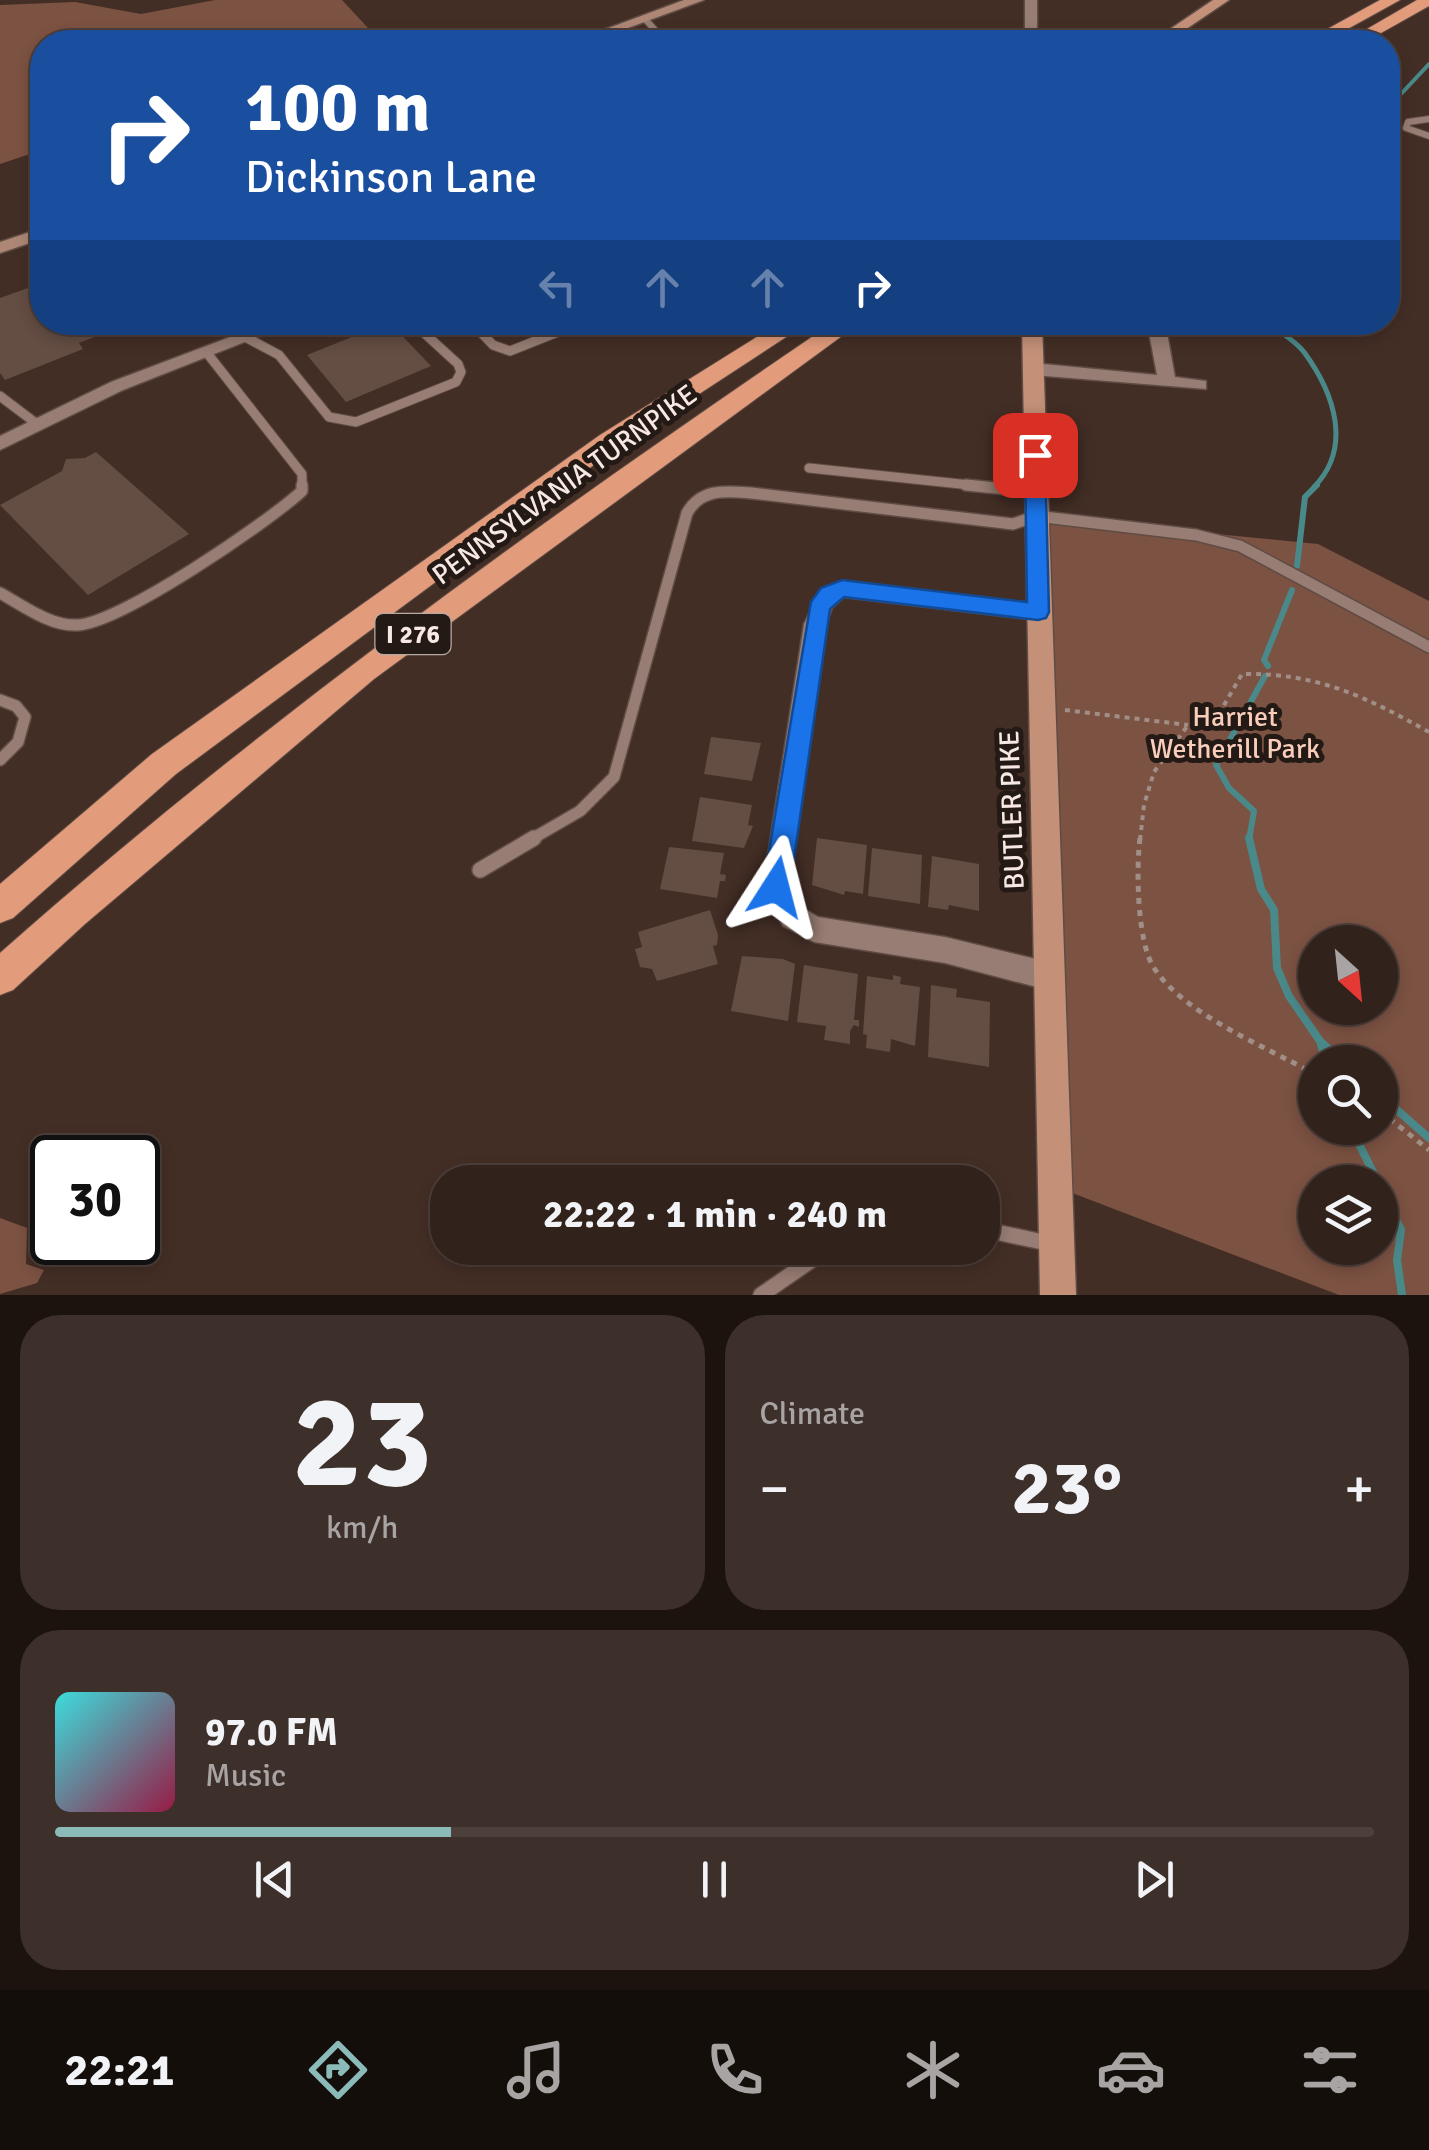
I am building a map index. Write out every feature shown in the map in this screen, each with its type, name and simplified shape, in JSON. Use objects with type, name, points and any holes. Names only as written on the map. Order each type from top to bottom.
[{"type":"highway","points":[[1335,30],[1392,0]]},
{"type":"highway","points":[[1373,30],[1429,1]]},
{"type":"highway","name":"PENNSYLVANIA TURNPIKE","points":[[0,906],[196,741],[608,441],[777,335]]},
{"type":"highway","name":"PENNSYLVANIA TURNPIKE","points":[[0,978],[72,912],[363,670],[700,425],[831,335]]},
{"type":"main road","points":[[1176,30],[1222,0]]},
{"type":"main road","name":"BUTLER PIKE","points":[[1032,335],[1058,1295]]},
{"type":"street","points":[[612,30],[698,0]]},
{"type":"street","points":[[1031,0],[1032,30]]},
{"type":"street","points":[[0,248],[30,237]]},
{"type":"street","points":[[0,444],[117,386],[246,335]]},
{"type":"street","points":[[1158,335],[1167,382]]},
{"type":"street","points":[[1033,370],[1200,385]]},
{"type":"street","points":[[1038,612],[842,588],[829,594],[815,624],[776,887],[793,917],[814,930],[944,950],[1048,976]]},
{"type":"lane","points":[[646,18],[655,30]]},
{"type":"lane","points":[[1429,119],[1408,122],[1406,128],[1429,136]]},
{"type":"lane","points":[[261,335],[329,417],[356,422],[456,382],[461,372],[458,364],[426,335]]},
{"type":"lane","points":[[483,335],[493,346],[510,350],[549,335]]},
{"type":"lane","points":[[0,592],[56,622],[84,625],[130,604],[287,505],[302,491],[302,474],[208,353]]},
{"type":"lane","points":[[0,396],[37,424]]},
{"type":"lane","points":[[809,468],[1035,504],[1240,546],[1429,647]]},
{"type":"lane","points":[[480,870],[580,811],[614,777],[687,513],[695,499],[724,491],[1013,524],[1035,504]]},
{"type":"lane","points":[[0,700],[16,706],[24,717],[24,733],[13,750],[0,760]]},
{"type":"lane","points":[[1000,1233],[1056,1244]]},
{"type":"lane","points":[[761,1295],[804,1265]]},
{"type":"path","points":[[1041,706],[1188,725],[1220,712],[1242,674],[1272,672],[1325,680],[1429,732]]},
{"type":"path","points":[[1188,725],[1154,772],[1144,805],[1138,854],[1145,948],[1154,968],[1178,994],[1232,1030],[1298,1065]]},
{"type":"path","points":[[1398,1125],[1429,1150]]},
{"type":"green space","points":[[215,0],[342,0],[370,30],[30,30],[30,154],[0,164],[0,5],[75,2],[141,14]]},
{"type":"green space","name":"Harriet Wetherill Park","points":[[1036,516],[1318,544],[1429,601],[1429,1295],[1339,1295],[1054,1186]]},
{"type":"green space","points":[[0,1218],[27,1228],[26,1264],[44,1270],[37,1283],[0,1294]]},
{"type":"building","points":[[30,287],[30,335],[100,335],[79,343],[83,349],[5,380],[0,373],[0,298]]},
{"type":"building","points":[[357,335],[401,335],[431,366],[346,402],[307,355]]},
{"type":"building","points":[[96,452],[189,534],[88,595],[0,505],[62,471],[66,459],[85,458]]},
{"type":"building","points":[[711,737],[761,743],[752,781],[704,774]]},
{"type":"building","points":[[700,797],[752,805],[748,825],[753,826],[744,848],[692,841]]},
{"type":"building","points":[[817,838],[867,845],[863,894],[845,891],[844,895],[812,885]]},
{"type":"building","points":[[669,847],[724,853],[720,874],[726,875],[725,881],[720,881],[717,898],[660,889]]},
{"type":"building","points":[[872,848],[922,855],[920,904],[868,896]]},
{"type":"building","points":[[932,856],[979,864],[979,911],[949,905],[948,910],[928,907]]},
{"type":"building","points":[[710,910],[718,935],[717,945],[713,946],[718,964],[657,981],[652,969],[640,967],[635,949],[642,947],[638,932]]},
{"type":"building","points":[[742,956],[783,959],[795,964],[788,1021],[731,1011]]},
{"type":"building","points":[[804,965],[858,974],[854,1020],[859,1020],[859,1027],[854,1025],[850,1031],[850,1044],[824,1040],[826,1026],[797,1022]]},
{"type":"building","points":[[893,975],[901,977],[900,984],[920,987],[915,1046],[891,1039],[890,1052],[866,1048],[867,1035],[863,1034],[867,976],[893,980]]},
{"type":"building","points":[[931,985],[957,989],[956,997],[990,1002],[989,1067],[928,1057]]},
{"type":"waterway","points":[[1400,94],[1429,64]]},
{"type":"waterway","points":[[1284,335],[1315,368],[1335,420],[1333,455],[1314,487]]},
{"type":"waterway","points":[[1297,566],[1305,497],[1317,485]]},
{"type":"waterway","points":[[1268,666],[1264,660],[1292,590]]},
{"type":"waterway","points":[[1249,839],[1254,811],[1229,788],[1216,765],[1265,676]]},
{"type":"waterway","points":[[1249,839],[1261,889],[1274,910],[1277,968],[1289,996],[1321,1045]]},
{"type":"waterway","points":[[1321,1042],[1324,1045]]},
{"type":"waterway","points":[[1398,1111],[1429,1138]]},
{"type":"waterway","points":[[1360,1145],[1370,1165]]},
{"type":"waterway","points":[[1398,1224],[1398,1252]]},
{"type":"waterway","points":[[1398,1265],[1402,1295]]},
{"type":"route","points":[[776,887],[819,608],[829,594],[842,588],[1038,612],[1035,455]]}]
